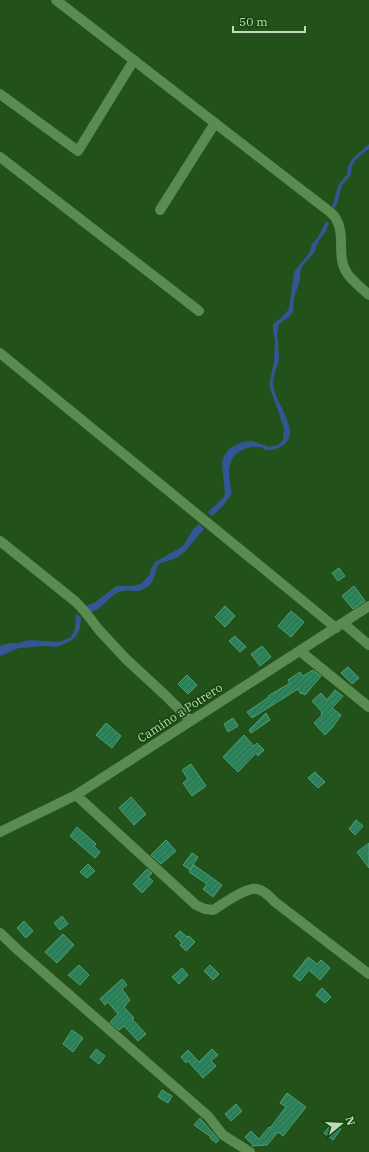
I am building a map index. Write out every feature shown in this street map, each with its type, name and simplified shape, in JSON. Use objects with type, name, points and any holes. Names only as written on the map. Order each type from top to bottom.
[{"type":"street","points":[[56,0],[330,212],[336,218],[340,228],[342,242],[341,253],[343,264],[347,273],[369,295]]},
{"type":"street","points":[[0,94],[78,151],[134,60]]},
{"type":"street","points":[[160,210],[215,123]]},
{"type":"street","points":[[0,157],[199,311]]},
{"type":"street","points":[[0,353],[340,625],[369,645]]},
{"type":"street","points":[[0,541],[76,602],[126,659],[191,721]]},
{"type":"street","name":"Camino a Potrero","points":[[0,832],[76,795],[369,606]]},
{"type":"street","points":[[300,651],[369,707]]},
{"type":"street","points":[[76,795],[196,905],[204,909],[214,910],[245,891],[256,889],[266,894],[369,974]]},
{"type":"street","points":[[0,933],[19,952],[208,1116],[224,1135],[250,1152]]},
{"type":"water","points":[[369,144],[369,149],[354,162],[350,176],[341,188],[338,201],[334,209],[332,207],[339,184],[347,174],[350,163],[353,158]]},
{"type":"water","points":[[326,221],[329,223],[326,231],[318,242],[314,253],[302,266],[300,280],[294,297],[293,312],[279,324],[277,334],[274,334],[273,324],[289,309],[294,272],[310,252],[312,244],[318,237]]},
{"type":"water","points":[[275,340],[278,341],[279,359],[273,385],[288,422],[290,435],[288,440],[281,447],[266,450],[261,447],[251,447],[242,450],[234,456],[229,469],[231,495],[222,507],[212,516],[208,512],[223,498],[225,493],[222,463],[224,456],[230,448],[242,442],[252,441],[269,447],[278,445],[283,440],[284,428],[269,385],[274,362]]},
{"type":"water","points":[[199,524],[204,529],[182,554],[157,566],[152,582],[149,586],[137,591],[120,591],[94,611],[90,612],[85,606],[94,603],[116,586],[133,586],[142,583],[150,574],[155,562],[183,546],[194,528]]},
{"type":"water","points":[[76,614],[81,617],[80,628],[77,635],[72,640],[56,647],[45,646],[19,648],[0,656],[0,646],[10,643],[19,643],[29,640],[59,642],[71,637],[75,629]]},
{"type":"building","points":[[339,568],[345,576],[338,581],[332,573]]},
{"type":"building","points":[[354,586],[365,601],[353,609],[342,596]]},
{"type":"building","points":[[225,606],[235,616],[225,627],[215,617]]},
{"type":"building","points":[[291,611],[304,622],[291,637],[278,626]]},
{"type":"building","points":[[235,636],[246,647],[240,652],[229,641]]},
{"type":"building","points":[[262,646],[271,657],[260,666],[251,654]]},
{"type":"building","points":[[348,667],[359,678],[352,684],[341,673]]},
{"type":"building","points":[[313,670],[321,676],[305,695],[302,693],[301,694],[298,689],[252,718],[247,712],[269,697],[268,696],[290,683],[288,680],[300,672],[303,676]]},
{"type":"building","points":[[187,675],[197,685],[188,694],[178,684]]},
{"type":"building","points":[[335,690],[343,696],[332,708],[341,715],[325,735],[314,723],[322,715],[322,712],[312,701],[321,693],[327,700]]},
{"type":"building","points":[[266,713],[270,720],[251,733],[249,730]]},
{"type":"building","points":[[233,718],[238,726],[228,732],[224,724]]},
{"type":"building","points":[[106,723],[121,736],[112,748],[96,735]]},
{"type":"building","points":[[244,735],[254,746],[257,743],[264,750],[258,756],[256,753],[238,772],[223,757]]},
{"type":"building","points":[[191,764],[206,786],[192,796],[183,783],[188,779],[182,770]]},
{"type":"building","points":[[315,772],[325,782],[318,788],[308,778]]},
{"type":"building","points":[[131,797],[146,814],[134,825],[119,808]]},
{"type":"building","points":[[356,820],[363,826],[355,835],[349,829]]},
{"type":"building","points":[[77,827],[96,844],[94,846],[100,852],[95,858],[70,836]]},
{"type":"building","points":[[166,840],[176,851],[161,864],[151,855]]},
{"type":"building","points":[[369,843],[369,868],[357,852]]},
{"type":"building","points":[[192,853],[198,857],[190,870],[183,865]]},
{"type":"building","points":[[88,864],[95,871],[87,878],[80,872]]},
{"type":"building","points":[[194,865],[222,885],[213,897],[203,889],[207,884],[189,872]]},
{"type":"building","points":[[147,869],[152,873],[148,877],[153,881],[142,893],[133,884]]},
{"type":"building","points":[[62,916],[68,924],[60,930],[54,923]]},
{"type":"building","points":[[24,921],[33,931],[26,938],[17,928]]},
{"type":"building","points":[[180,931],[187,937],[189,936],[195,942],[186,951],[180,945],[182,943],[175,936]]},
{"type":"building","points":[[63,934],[74,945],[57,963],[45,952]]},
{"type":"building","points":[[308,957],[317,964],[321,960],[330,968],[320,980],[309,970],[300,981],[293,976]]},
{"type":"building","points":[[79,965],[89,975],[80,985],[68,975]]},
{"type":"building","points":[[210,965],[219,974],[213,980],[204,971]]},
{"type":"building","points":[[182,968],[188,975],[179,984],[172,977]]},
{"type":"building","points":[[122,979],[127,985],[122,989],[130,1000],[124,1007],[134,1018],[132,1019],[146,1034],[138,1041],[124,1026],[119,1030],[110,1022],[118,1014],[108,1002],[105,1005],[100,999]]},
{"type":"building","points":[[322,988],[331,997],[325,1003],[316,995]]},
{"type":"building","points":[[72,1030],[83,1038],[73,1052],[63,1044]]},
{"type":"building","points":[[96,1049],[105,1056],[99,1064],[90,1057]]},
{"type":"building","points":[[212,1049],[218,1055],[211,1061],[216,1066],[203,1078],[188,1061],[186,1063],[181,1057],[188,1050],[199,1062]]},
{"type":"building","points":[[162,1090],[172,1096],[168,1103],[158,1097]]},
{"type":"building","points":[[287,1093],[306,1107],[283,1136],[278,1132],[267,1145],[252,1146],[253,1145],[245,1137],[251,1131],[259,1139],[269,1127],[270,1128],[286,1107],[280,1103]]},
{"type":"building","points":[[236,1104],[242,1111],[231,1121],[225,1114]]},
{"type":"building","points":[[200,1118],[219,1140],[216,1143],[210,1138],[211,1137],[194,1125]]},
{"type":"building","points":[[333,1122],[341,1129],[333,1140],[324,1133]]},
{"type":"waterway","points":[[275,332],[277,344]]}]
